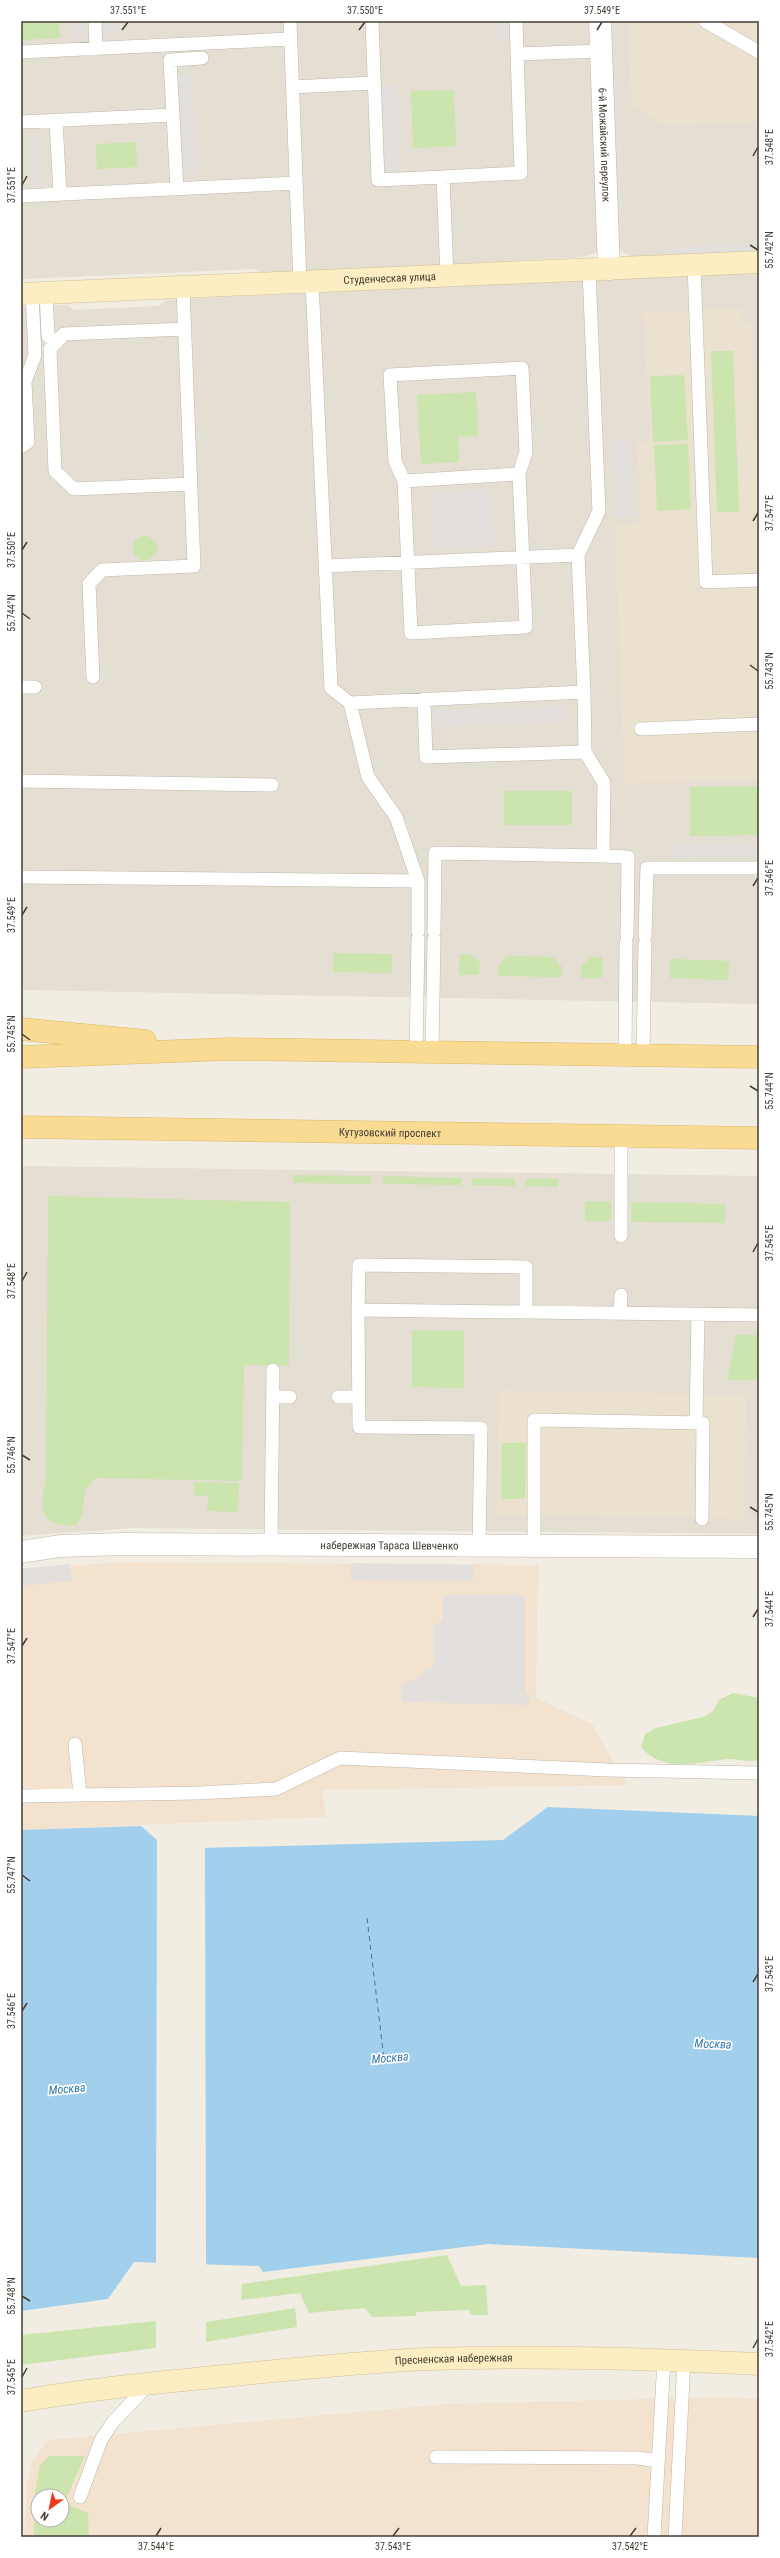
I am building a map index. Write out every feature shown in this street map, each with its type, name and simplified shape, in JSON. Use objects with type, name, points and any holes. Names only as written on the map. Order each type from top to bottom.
[{"type":"main road","name":"Студенческая улица","points":[[33,294],[447,277],[759,262]]},
{"type":"main road","points":[[21,1029],[230,1049]]},
{"type":"main road","points":[[21,1057],[230,1049],[759,1057]]},
{"type":"main road","name":"Кутузовский проспект","points":[[21,1127],[759,1138]]},
{"type":"main road","name":"Пресненская набережная","points":[[21,2401],[82,2390],[357,2363],[428,2359],[525,2357],[674,2360],[759,2364]]},
{"type":"street","name":"6-й Можайский переулок","points":[[599,270],[600,21]]},
{"type":"street","name":"набережная Тараса Шевченко","points":[[21,1552],[60,1546],[123,1544],[534,1548],[759,1547]]},
{"type":"lane","points":[[95,21],[96,49]]},
{"type":"lane","points":[[290,21],[296,183],[306,283],[326,566],[331,688],[350,703],[368,777],[396,816],[418,881],[418,935],[424,1052]]},
{"type":"lane","points":[[372,21],[378,180],[521,173],[516,21]]},
{"type":"lane","points":[[705,21],[759,52]]},
{"type":"lane","points":[[21,52],[290,40]]},
{"type":"lane","points":[[517,54],[601,51]]},
{"type":"lane","points":[[176,189],[170,60],[202,58]]},
{"type":"lane","points":[[292,87],[374,83]]},
{"type":"lane","points":[[21,122],[173,115]]},
{"type":"lane","points":[[56,121],[60,194]]},
{"type":"lane","points":[[443,177],[447,277]]},
{"type":"lane","points":[[21,196],[296,183]]},
{"type":"lane","points":[[694,265],[706,582],[759,580]]},
{"type":"lane","points":[[599,270],[599,511],[578,555],[585,752],[604,783],[603,856]]},
{"type":"lane","points":[[93,677],[89,584],[102,570],[194,566],[183,288]]},
{"type":"lane","points":[[33,294],[48,336],[56,343]]},
{"type":"lane","points":[[21,447],[28,442],[25,382],[35,354],[33,294]]},
{"type":"lane","points":[[185,329],[64,334],[50,349],[55,471],[74,489],[191,484]]},
{"type":"lane","points":[[522,368],[526,452],[519,474],[526,627],[410,633],[404,480],[394,461],[390,375],[522,368]]},
{"type":"lane","points":[[404,480],[519,474]]},
{"type":"lane","points":[[326,566],[578,555]]},
{"type":"lane","points":[[21,687],[35,687]]},
{"type":"lane","points":[[350,703],[584,692]]},
{"type":"lane","points":[[424,699],[426,757],[585,752]]},
{"type":"lane","points":[[641,729],[759,724]]},
{"type":"lane","points":[[21,781],[272,785]]},
{"type":"lane","points":[[424,1052],[434,936],[436,853],[628,857],[626,940],[634,1055]]},
{"type":"lane","points":[[634,1055],[645,940],[647,868],[759,868]]},
{"type":"lane","points":[[21,877],[418,881]]},
{"type":"lane","points":[[621,1136],[621,1236]]},
{"type":"lane","points":[[479,1547],[480,1428],[359,1427],[359,1265],[526,1268],[526,1312]]},
{"type":"lane","points":[[620,1313],[621,1295]]},
{"type":"lane","points":[[358,1310],[759,1315]]},
{"type":"lane","points":[[696,1423],[698,1314]]},
{"type":"lane","points":[[271,1546],[273,1370]]},
{"type":"lane","points":[[273,1397],[290,1397]]},
{"type":"lane","points":[[338,1397],[358,1397]]},
{"type":"lane","points":[[534,1548],[534,1420],[703,1423],[702,1519]]},
{"type":"lane","points":[[75,1744],[80,1795]]},
{"type":"lane","points":[[21,1796],[198,1793],[276,1788],[340,1758],[608,1770],[759,1773]]},
{"type":"lane","points":[[654,2537],[658,2461],[674,2360]]},
{"type":"lane","points":[[674,2360],[675,2537]]},
{"type":"lane","points":[[80,2497],[101,2440],[113,2422],[150,2383]]},
{"type":"lane","points":[[436,2457],[638,2458],[658,2461]]},
{"type":"shaded area","points":[[21,21],[593,21],[598,252],[582,257],[287,273],[263,274],[254,269],[21,279]]},
{"type":"shaded area","points":[[71,21],[84,21],[85,37],[72,37]]},
{"type":"shaded area","points":[[104,21],[117,21],[118,36],[105,36]]},
{"type":"shaded area","points":[[498,21],[511,21],[512,39],[498,39]]},
{"type":"shaded area","points":[[607,21],[616,21],[623,203],[615,219]]},
{"type":"shaded area","points":[[616,21],[759,21],[759,243],[671,247],[663,256],[630,256],[620,250],[617,245],[615,219],[623,203]]},
{"type":"shaded area","points":[[628,21],[759,21],[759,122],[663,126],[631,104]]},
{"type":"shaded area","points":[[180,74],[193,74],[198,174],[185,175]]},
{"type":"shaded area","points":[[397,85],[400,170],[386,170],[382,86]]},
{"type":"shaded area","points":[[28,133],[41,133],[43,186],[30,186]]},
{"type":"shaded area","points":[[759,243],[759,252],[663,256],[671,247]]},
{"type":"shaded area","points":[[759,271],[759,1004],[21,990],[21,307],[67,305],[74,310],[158,306],[166,300]]},
{"type":"shaded area","points":[[741,308],[742,323],[752,323],[759,511],[759,781],[624,783],[615,525],[641,523],[637,443],[650,442],[643,312]]},
{"type":"shaded area","points":[[630,439],[634,516],[614,517],[611,440]]},
{"type":"shaded area","points":[[492,489],[494,546],[435,548],[433,492]]},
{"type":"shaded area","points":[[564,705],[565,721],[435,727],[434,711]]},
{"type":"shaded area","points":[[759,842],[759,857],[669,858],[669,843]]},
{"type":"shaded area","points":[[21,1166],[759,1176],[759,1534],[132,1528],[21,1536]]},
{"type":"shaded area","points":[[499,1390],[746,1395],[745,1519],[496,1515]]},
{"type":"shaded area","points":[[125,1562],[538,1565],[536,1698],[592,1724],[627,1785],[322,1790],[326,1817],[21,1830],[21,1569]]},
{"type":"shaded area","points":[[351,1563],[474,1565],[473,1581],[351,1580]]},
{"type":"shaded area","points":[[70,1564],[72,1581],[21,1586],[21,1569]]},
{"type":"shaded area","points":[[443,1595],[525,1595],[525,1692],[530,1696],[528,1705],[402,1702],[401,1684],[415,1680],[426,1669],[434,1667],[433,1627],[443,1620]]},
{"type":"shaded area","points":[[727,2397],[759,2399],[759,2537],[24,2537],[27,2485],[32,2460],[49,2440],[447,2404]]},
{"type":"green space","points":[[21,21],[59,21],[60,38],[21,40]]},
{"type":"green space","points":[[454,90],[456,146],[413,148],[411,91]]},
{"type":"green space","points":[[136,142],[137,167],[97,169],[96,144]]},
{"type":"green space","points":[[711,351],[733,351],[739,512],[717,512]]},
{"type":"green space","points":[[684,375],[688,440],[653,442],[650,376]]},
{"type":"green space","points":[[476,392],[478,436],[458,437],[459,462],[421,464],[417,395]]},
{"type":"green space","points":[[688,444],[691,509],[657,511],[654,445]]},
{"type":"green space","points":[[145,536],[150,537],[156,543],[156,553],[150,559],[145,560],[140,559],[134,553],[133,548],[134,543],[140,537]]},
{"type":"green space","points":[[759,786],[759,835],[690,836],[690,787]]},
{"type":"green space","points":[[504,791],[572,791],[572,825],[504,825]]},
{"type":"green space","points":[[333,953],[392,954],[392,973],[333,972]]},
{"type":"green space","points":[[460,954],[471,954],[480,963],[479,975],[459,975]]},
{"type":"green space","points":[[507,956],[553,957],[562,967],[561,977],[498,976],[498,966]]},
{"type":"green space","points":[[591,957],[602,957],[602,978],[581,978],[581,967]]},
{"type":"green space","points":[[670,959],[729,961],[728,980],[670,978]]},
{"type":"green space","points":[[293,1175],[371,1176],[371,1184],[293,1183]]},
{"type":"green space","points":[[384,1176],[461,1178],[461,1185],[383,1184]]},
{"type":"green space","points":[[472,1178],[515,1178],[515,1186],[471,1185]]},
{"type":"green space","points":[[526,1179],[558,1179],[558,1187],[526,1186]]},
{"type":"green space","points":[[48,1196],[290,1202],[289,1366],[244,1365],[242,1481],[95,1478],[85,1490],[82,1515],[76,1525],[54,1523],[48,1519],[44,1513],[43,1498],[46,1478]]},
{"type":"green space","points":[[585,1201],[611,1202],[611,1221],[585,1221]]},
{"type":"green space","points":[[632,1202],[725,1204],[725,1223],[631,1222]]},
{"type":"green space","points":[[412,1330],[464,1331],[464,1388],[412,1387]]},
{"type":"green space","points":[[736,1335],[759,1335],[759,1380],[727,1380]]},
{"type":"green space","points":[[502,1443],[526,1443],[525,1499],[501,1499]]},
{"type":"green space","points":[[194,1482],[239,1483],[238,1512],[207,1511],[208,1496],[194,1495]]},
{"type":"green space","points":[[733,1693],[759,1698],[759,1760],[748,1761],[728,1759],[693,1764],[671,1763],[660,1761],[641,1747],[645,1734],[656,1728],[703,1717],[713,1711],[719,1700]]},
{"type":"green space","points":[[447,2255],[461,2286],[486,2285],[488,2315],[471,2315],[469,2310],[416,2312],[416,2316],[372,2317],[365,2308],[309,2313],[300,2293],[241,2300],[242,2284]]},
{"type":"green space","points":[[295,2308],[297,2327],[206,2342],[206,2322]]},
{"type":"green space","points":[[156,2321],[156,2348],[21,2365],[21,2335]]},
{"type":"green space","points":[[49,2456],[85,2456],[70,2490],[70,2488],[36,2488],[40,2465]]},
{"type":"green space","points":[[70,2506],[88,2513],[89,2537],[34,2537],[34,2528],[70,2528]]},
{"type":"water","name":"Москва","points":[[548,1807],[759,1816],[759,2258],[488,2244],[263,2272],[259,2266],[134,2262],[108,2299],[21,2311],[21,1830],[141,1826],[167,1849],[503,1840]]},
{"type":"pier","points":[[157,1837],[167,1847],[205,1846],[206,2266],[156,2265]]},
{"type":"ferry route","points":[[367,1918],[384,2059]]}]
